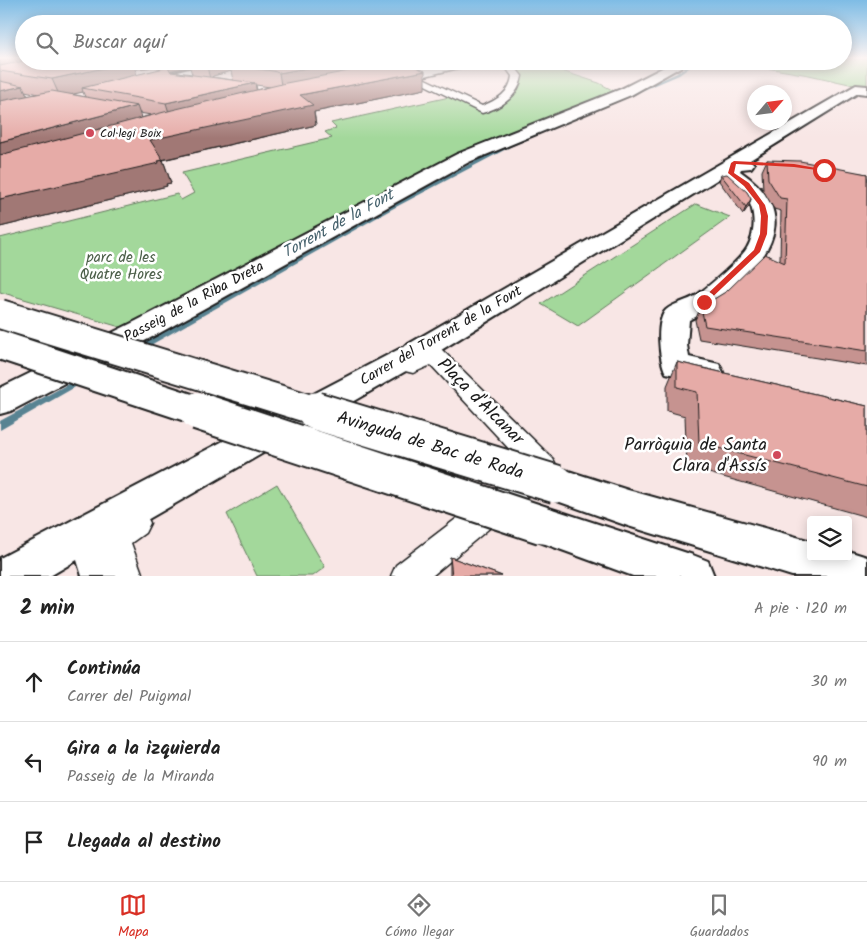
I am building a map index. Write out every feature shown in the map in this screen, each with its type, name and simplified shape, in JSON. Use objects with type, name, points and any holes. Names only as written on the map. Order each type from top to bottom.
[{"type":"street","points":[[430,85],[482,110],[502,100],[515,85]]},
{"type":"street","name":"Passeig de la Riba Dreta","points":[[0,402],[146,328],[463,158],[640,85]]},
{"type":"street","name":"Carrer del Torrent de la Font","points":[[9,576],[415,353],[856,89],[867,90]]},
{"type":"street","points":[[730,377],[676,365],[674,345],[676,316],[712,296],[757,251],[764,234],[762,205],[746,185],[730,173],[734,163],[763,164]]},
{"type":"street","name":"Avinguda de Bac de Roda","points":[[0,314],[556,484],[628,508],[861,576]]},
{"type":"street","points":[[0,345],[693,576]]},
{"type":"street","name":"Plaça d'Alcanar","points":[[127,576],[115,542],[117,535],[125,529],[433,354],[544,468],[408,576]]},
{"type":"street","points":[[89,531],[103,576]]},
{"type":"green space","name":"parc de les Quatre Hores","points":[[514,85],[603,85],[616,92],[526,126],[471,150],[127,329],[0,292],[0,238],[177,194],[181,200],[194,193],[182,173],[332,138],[325,132],[336,128],[331,123],[454,96],[482,110],[495,104]]},
{"type":"green space","points":[[853,85],[867,85],[867,88]]},
{"type":"green space","points":[[696,204],[730,217],[578,326],[541,304]]},
{"type":"green space","points":[[277,484],[325,567],[313,576],[257,576],[227,514]]},
{"type":"building","points":[[0,85],[23,86],[0,91]]},
{"type":"building","points":[[95,85],[247,85],[166,103],[82,88]]},
{"type":"building","points":[[278,85],[353,85],[300,95],[313,105],[150,140],[163,160],[158,161],[159,163],[0,199],[0,155],[172,110]]},
{"type":"building","points":[[52,91],[137,106],[0,142],[0,101]]},
{"type":"building","points":[[767,160],[800,161],[867,174],[867,351],[705,326],[701,307],[727,291],[765,254],[785,263],[787,199],[780,198],[768,179]]},
{"type":"building","points":[[727,174],[747,192],[751,199],[746,207],[721,175]]},
{"type":"building","points":[[677,362],[867,406],[867,487],[699,443],[697,392],[677,387]]},
{"type":"building","points":[[450,557],[502,576],[452,576]]},
{"type":"waterway","name":"Torrent de la Font","points":[[137,349],[390,208],[508,146],[654,85]]},
{"type":"waterway","name":"Torrent de la Font","points":[[0,426],[81,380]]},
{"type":"place","name":"Col·legi Boix","points":[[90,133]]},
{"type":"place","name":"Parròquia de Santa Clara d'Assís","points":[[777,455]]},
{"type":"route","points":[[704,302],[757,251],[764,234],[762,205],[746,185],[730,173],[734,163],[794,165],[824,170]]}]
